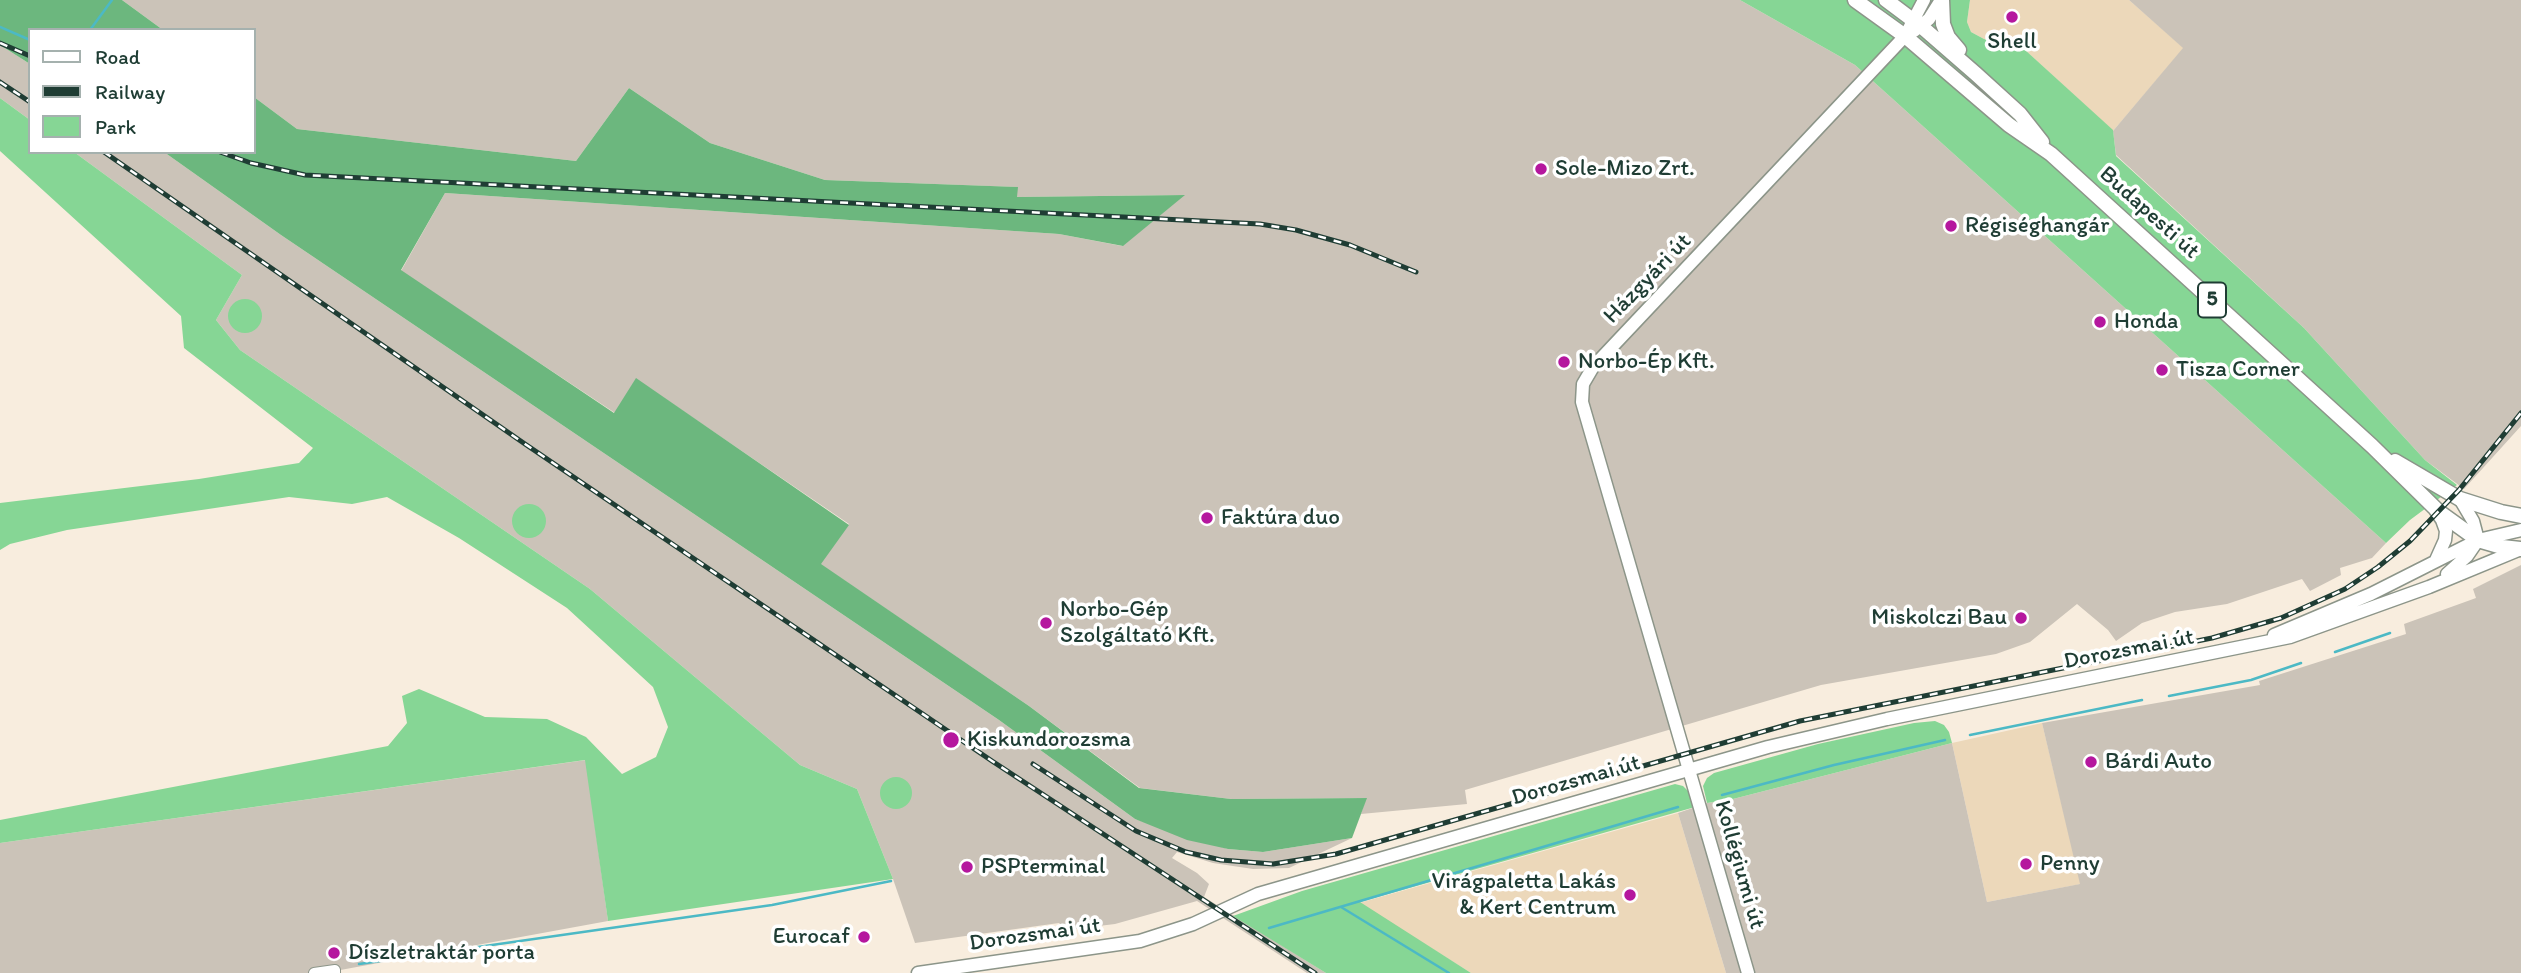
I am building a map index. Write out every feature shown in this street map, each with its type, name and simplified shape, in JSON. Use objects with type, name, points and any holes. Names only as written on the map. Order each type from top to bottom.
[{"type":"main road","name":"Budapesti út","points":[[1855,0],[1905,36],[2009,125],[2051,154],[2372,446],[2431,505],[2478,540],[2521,549]]},
{"type":"main road","name":"Budapesti út","points":[[1886,0],[1918,23],[2020,114],[2051,154]]},
{"type":"main road","points":[[1918,23],[1924,0]]},
{"type":"main road","points":[[1905,36],[1918,23],[1929,19],[1941,0]]},
{"type":"main road","points":[[1941,0],[1943,24],[1948,37],[1976,74]]},
{"type":"main road","name":"Házgyári út","points":[[1690,769],[1583,402],[1583,384],[1593,367],[1905,36]]},
{"type":"main road","name":"Budapesti út","points":[[2372,446],[2460,499],[2521,516]]},
{"type":"main road","points":[[2440,582],[2467,556],[2478,540],[2473,521],[2460,499]]},
{"type":"main road","points":[[2431,505],[2446,531],[2436,560]]},
{"type":"main road","name":"Dorozsmai út","points":[[2252,646],[2371,594],[2478,540],[2521,530]]},
{"type":"main road","name":"Dorozsmai út","points":[[918,973],[1140,941],[1193,923],[1258,894],[1823,733],[2291,637],[2521,549]]},
{"type":"main road","name":"Kollégiumi út","points":[[1690,769],[1748,973]]},
{"type":"street","points":[[314,973],[335,970],[335,973]]},
{"type":"shaded area","points":[[122,0],[1740,0],[1855,65],[2386,543],[2372,558],[2340,568],[2341,575],[2310,591],[2302,579],[2227,604],[2175,612],[2142,623],[2116,641],[2108,630],[2077,604],[2030,642],[1996,654],[1821,685],[1465,790],[1467,804],[1361,814],[1366,798],[1231,799],[1140,788],[1029,706],[820,564],[849,524],[636,379],[615,413],[401,271],[445,193],[1059,234],[1122,246],[1184,195],[1017,197],[1017,187],[825,180],[710,143],[629,88],[576,161],[297,129],[256,98],[256,28],[160,28]]},
{"type":"shaded area","points":[[1970,0],[2129,0],[2184,48],[2113,131],[2024,49],[2017,45],[2005,45],[1984,39],[1971,32],[1967,22]]},
{"type":"shaded area","points":[[2129,0],[2521,0],[2521,426],[2464,489],[2425,460],[2304,328],[2116,155],[2113,131],[2183,48]]},
{"type":"shaded area","points":[[0,45],[28,63],[28,119],[0,98]]},
{"type":"shaded area","points":[[77,154],[167,154],[281,235],[999,720],[1135,819],[1228,849],[1263,852],[1352,838],[1289,868],[1253,869],[1213,863],[1177,852],[1172,858],[1197,873],[1209,884],[1204,897],[1326,973],[1307,973],[1197,901],[1115,924],[1066,930],[1059,923],[915,943],[857,789],[800,765],[590,589],[240,350],[216,320],[242,275]]},
{"type":"shaded area","points":[[2521,565],[2521,973],[1726,973],[1678,813],[1707,803],[1729,800],[1952,743],[1987,902],[2080,884],[2042,723],[2260,685],[2259,681],[2406,634],[2404,624],[2476,598],[2473,589]]},
{"type":"shaded area","points":[[2042,723],[2081,884],[1987,902],[1952,743]]},
{"type":"shaded area","points":[[586,760],[608,921],[324,973],[0,973],[0,843]]},
{"type":"shaded area","points":[[1678,813],[1726,973],[1471,973],[1359,903]]},
{"type":"green space","points":[[0,0],[122,0],[160,28],[28,28],[28,63],[0,45]]},
{"type":"green space","points":[[1740,0],[1970,0],[1967,22],[1971,32],[1984,39],[2005,45],[2017,45],[2024,49],[2113,130],[2116,156],[2304,328],[2425,460],[2457,485],[2410,520],[2386,543],[1855,65]]},
{"type":"green space","points":[[629,88],[710,143],[825,180],[1018,187],[1017,197],[1185,195],[1123,246],[1059,234],[445,193],[401,270],[614,413],[636,378],[849,525],[821,564],[1029,706],[1139,788],[1231,799],[1367,798],[1352,838],[1263,852],[1228,849],[1187,840],[1135,819],[999,720],[281,235],[167,154],[256,154],[256,98],[297,129],[576,161]]},
{"type":"green space","points":[[0,98],[28,119],[28,154],[77,154],[242,275],[216,320],[240,350],[590,589],[800,765],[857,789],[893,879],[608,921],[585,760],[0,843],[0,820],[388,746],[407,723],[402,696],[419,689],[485,717],[547,719],[586,737],[622,774],[656,757],[668,727],[653,687],[567,608],[459,538],[387,497],[352,504],[289,497],[67,530],[10,544],[0,550],[0,503],[199,479],[299,463],[313,448],[184,348],[181,316],[0,151]]},
{"type":"green space","points":[[245,299],[257,304],[262,316],[257,328],[245,333],[233,328],[228,316],[233,304]]},
{"type":"green space","points":[[529,504],[541,509],[546,521],[541,533],[529,538],[517,533],[512,521],[517,509]]},
{"type":"green space","points":[[1935,721],[1944,725],[1952,743],[1729,800],[1707,803],[1703,786],[1707,778],[1714,773],[1818,744]]},
{"type":"green space","points":[[896,777],[907,782],[912,793],[907,804],[896,809],[885,804],[880,793],[885,782]]},
{"type":"green space","points":[[1675,784],[1683,786],[1691,794],[1695,807],[1360,902],[1471,973],[1326,973],[1233,916],[1302,891]]},
{"type":"waterway","points":[[91,28],[112,0]]},
{"type":"waterway","points":[[0,27],[28,39]]},
{"type":"waterway","points":[[2335,652],[2390,633]]},
{"type":"waterway","points":[[2169,696],[2251,680],[2301,663]]},
{"type":"waterway","points":[[1970,735],[2142,700]]},
{"type":"waterway","points":[[1722,795],[1834,765],[1945,740]]},
{"type":"waterway","points":[[1269,928],[1678,807]]},
{"type":"waterway","points":[[359,964],[772,905],[891,881]]},
{"type":"waterway","points":[[1341,907],[1449,973]]},
{"type":"railway","points":[[0,43],[28,55]]},
{"type":"railway","points":[[0,82],[28,101]]},
{"type":"railway","points":[[107,154],[525,444],[992,761],[1315,973]]},
{"type":"railway","points":[[226,154],[251,163],[305,175],[1260,224],[1296,230],[1350,245],[1416,272]]},
{"type":"railway","points":[[1033,764],[1136,831],[1186,852],[1221,860],[1273,864],[1336,854],[1800,721],[2212,638],[2281,618],[2345,589],[2410,541],[2459,490],[2521,413]]},
{"type":"place","name":"Shell","points":[[2012,17]]},
{"type":"place","name":"Sole-Mizo Zrt.","points":[[1541,169]]},
{"type":"place","name":"Régiséghangár","points":[[1951,226]]},
{"type":"place","name":"Honda","points":[[2100,322]]},
{"type":"place","name":"Norbo-Ép Kft.","points":[[1564,362]]},
{"type":"place","name":"Tisza Corner","points":[[2162,370]]},
{"type":"place","name":"Faktúra duo","points":[[1207,518]]},
{"type":"place","name":"Miskolczi Bau","points":[[2021,618]]},
{"type":"place","name":"Norbo-Gép Szolgáltató Kft.","points":[[1046,623]]},
{"type":"place","name":"Kiskundorozsma","points":[[951,740]]},
{"type":"place","name":"Bárdi Auto","points":[[2091,762]]},
{"type":"place","name":"Penny","points":[[2026,864]]},
{"type":"place","name":"PSPterminal","points":[[967,867]]},
{"type":"place","name":"Virágpaletta Lakás & Kert Centrum","points":[[1630,895]]},
{"type":"place","name":"Eurocaf","points":[[864,937]]},
{"type":"place","name":"Díszletraktár porta","points":[[334,953]]}]
